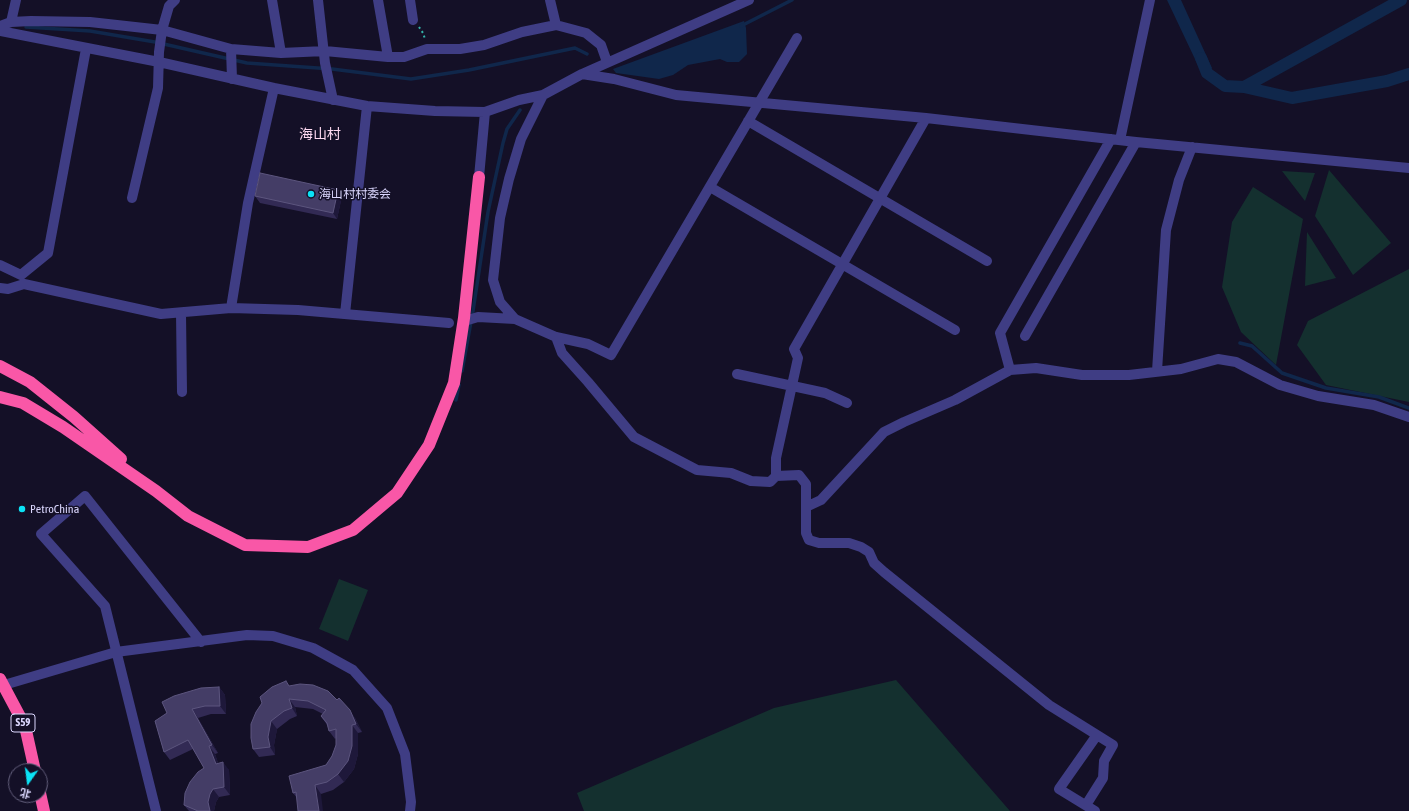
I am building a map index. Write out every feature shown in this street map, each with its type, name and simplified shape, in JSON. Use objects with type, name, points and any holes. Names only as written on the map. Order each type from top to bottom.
[{"type":"highway","points":[[0,397],[23,403],[63,427],[156,491],[188,516],[245,545],[308,547],[353,530],[397,493],[429,445],[454,383],[464,318],[479,177]]},
{"type":"highway","points":[[0,366],[30,382],[74,417],[156,491]]},
{"type":"highway","name":"S59","points":[[2,682],[25,726],[33,763]]},
{"type":"street","points":[[11,22],[16,0]]},
{"type":"street","points":[[132,198],[158,88],[159,57],[162,33],[169,6],[175,0]]},
{"type":"street","points":[[272,0],[281,53]]},
{"type":"street","points":[[318,0],[325,51],[325,63],[333,100]]},
{"type":"street","points":[[378,0],[388,57]]},
{"type":"street","points":[[410,0],[413,20]]},
{"type":"street","points":[[550,0],[556,25]]},
{"type":"street","points":[[0,31],[86,49],[159,57],[232,78],[274,88],[367,106],[435,111],[485,112],[519,100],[543,95],[607,62],[749,0]]},
{"type":"street","points":[[1010,370],[1000,333],[1116,139],[1150,0]]},
{"type":"street","points":[[0,26],[11,22],[31,21],[90,22],[162,33],[231,50],[281,53],[325,51],[388,57],[404,57],[427,49],[460,49],[484,45],[522,32],[556,25],[586,33],[601,45],[607,62]]},
{"type":"street","points":[[473,319],[515,319],[556,336],[588,344],[611,355],[797,38]]},
{"type":"street","points":[[0,288],[8,289],[22,280],[48,253],[86,49]]},
{"type":"street","points":[[231,50],[232,78]]},
{"type":"street","points":[[582,74],[614,79],[676,95],[926,118],[1136,142],[1409,168]]},
{"type":"street","points":[[231,308],[248,203],[274,88]]},
{"type":"street","points":[[515,319],[500,302],[493,280],[500,218],[521,139],[543,95]]},
{"type":"street","points":[[345,314],[367,106]]},
{"type":"street","points":[[479,177],[485,112]]},
{"type":"street","points":[[776,476],[776,458],[798,358],[794,349],[926,118]]},
{"type":"street","points":[[748,121],[986,261]]},
{"type":"street","points":[[1025,336],[1136,142]]},
{"type":"street","points":[[1157,371],[1166,230],[1179,180],[1192,147]]},
{"type":"street","points":[[710,187],[955,330]]},
{"type":"street","points":[[0,265],[22,280],[161,314],[231,308],[298,310],[449,323]]},
{"type":"street","points":[[181,313],[182,392]]},
{"type":"street","points":[[556,336],[562,353],[634,437],[697,470],[731,473],[750,481],[770,482],[776,476],[799,475],[806,484],[806,533],[809,540],[819,543],[849,543],[861,547],[869,552],[874,563],[884,572],[1043,700],[1113,745],[1104,761],[1103,778],[1086,805]]},
{"type":"street","points":[[806,507],[821,500],[884,432],[956,400],[1010,370],[1036,368],[1082,375],[1130,375],[1181,369],[1218,359],[1236,362],[1280,385],[1318,396],[1374,405],[1409,417]]},
{"type":"street","points":[[737,374],[825,393],[847,403]]},
{"type":"street","points":[[156,811],[105,606],[41,534],[85,496],[201,642]]},
{"type":"street","points":[[2,682],[116,652],[247,635],[273,636],[313,648],[353,670],[387,708],[405,754],[411,802],[410,811]]},
{"type":"street","points":[[1095,811],[1060,789],[1097,735]]},
{"type":"path","points":[[413,20],[423,33],[427,49]]},
{"type":"green space","points":[[1329,170],[1391,243],[1353,275],[1315,216]]},
{"type":"green space","points":[[1282,171],[1315,173],[1305,201]]},
{"type":"green space","points":[[1253,187],[1303,219],[1276,365],[1241,332],[1222,287],[1232,222]]},
{"type":"green space","points":[[1307,232],[1336,278],[1305,286]]},
{"type":"green space","points":[[1409,269],[1409,402],[1326,385],[1297,345],[1308,321]]},
{"type":"green space","points":[[339,579],[368,590],[348,641],[319,629]]},
{"type":"green space","points":[[896,680],[1010,811],[584,811],[577,793],[774,708]]},
{"type":"water","points":[[1167,0],[1181,0],[1212,68],[1203,76]]},
{"type":"water","points":[[744,21],[746,28],[747,54],[739,62],[727,62],[720,59],[688,65],[673,75],[659,79],[616,73],[613,69]]},
{"type":"building","points":[[260,173],[338,190],[333,213],[255,196]]},
{"type":"building","points":[[286,681],[289,686],[300,684],[313,685],[328,691],[337,700],[339,698],[350,710],[356,724],[352,725],[352,746],[348,761],[338,774],[327,782],[315,785],[319,811],[298,811],[296,792],[293,793],[289,776],[326,765],[332,756],[336,745],[336,729],[329,731],[327,723],[321,716],[326,710],[308,701],[289,699],[292,708],[284,711],[271,721],[268,737],[270,747],[253,749],[251,724],[262,703],[260,697],[272,687]]},
{"type":"building","points":[[219,687],[220,706],[205,706],[192,709],[212,745],[209,746],[216,764],[223,762],[224,787],[213,789],[210,794],[208,802],[210,811],[198,811],[184,805],[185,793],[190,782],[198,772],[204,768],[188,740],[164,752],[155,721],[167,713],[162,702],[174,696],[201,688]]},
{"type":"waterway","points":[[741,26],[792,0]]},
{"type":"waterway","points":[[1201,58],[1207,73],[1225,86],[1244,87],[1401,0]]},
{"type":"waterway","points":[[26,27],[90,31],[155,42],[247,63],[332,69],[411,79],[469,70],[575,48],[587,54]]},
{"type":"waterway","points":[[1244,87],[1292,98],[1387,81],[1409,74]]},
{"type":"waterway","points":[[462,371],[488,212],[503,143],[507,129],[520,110]]},
{"type":"waterway","points":[[1240,343],[1252,346],[1282,373],[1326,388],[1379,397],[1409,408]]},
{"type":"waterway","points":[[456,400],[459,385]]},
{"type":"place","name":"海山村村委会","points":[[311,194]]},
{"type":"place","name":"PetroChina","points":[[22,509]]},
{"type":"district","name":"海山村","points":[[320,135]]}]
